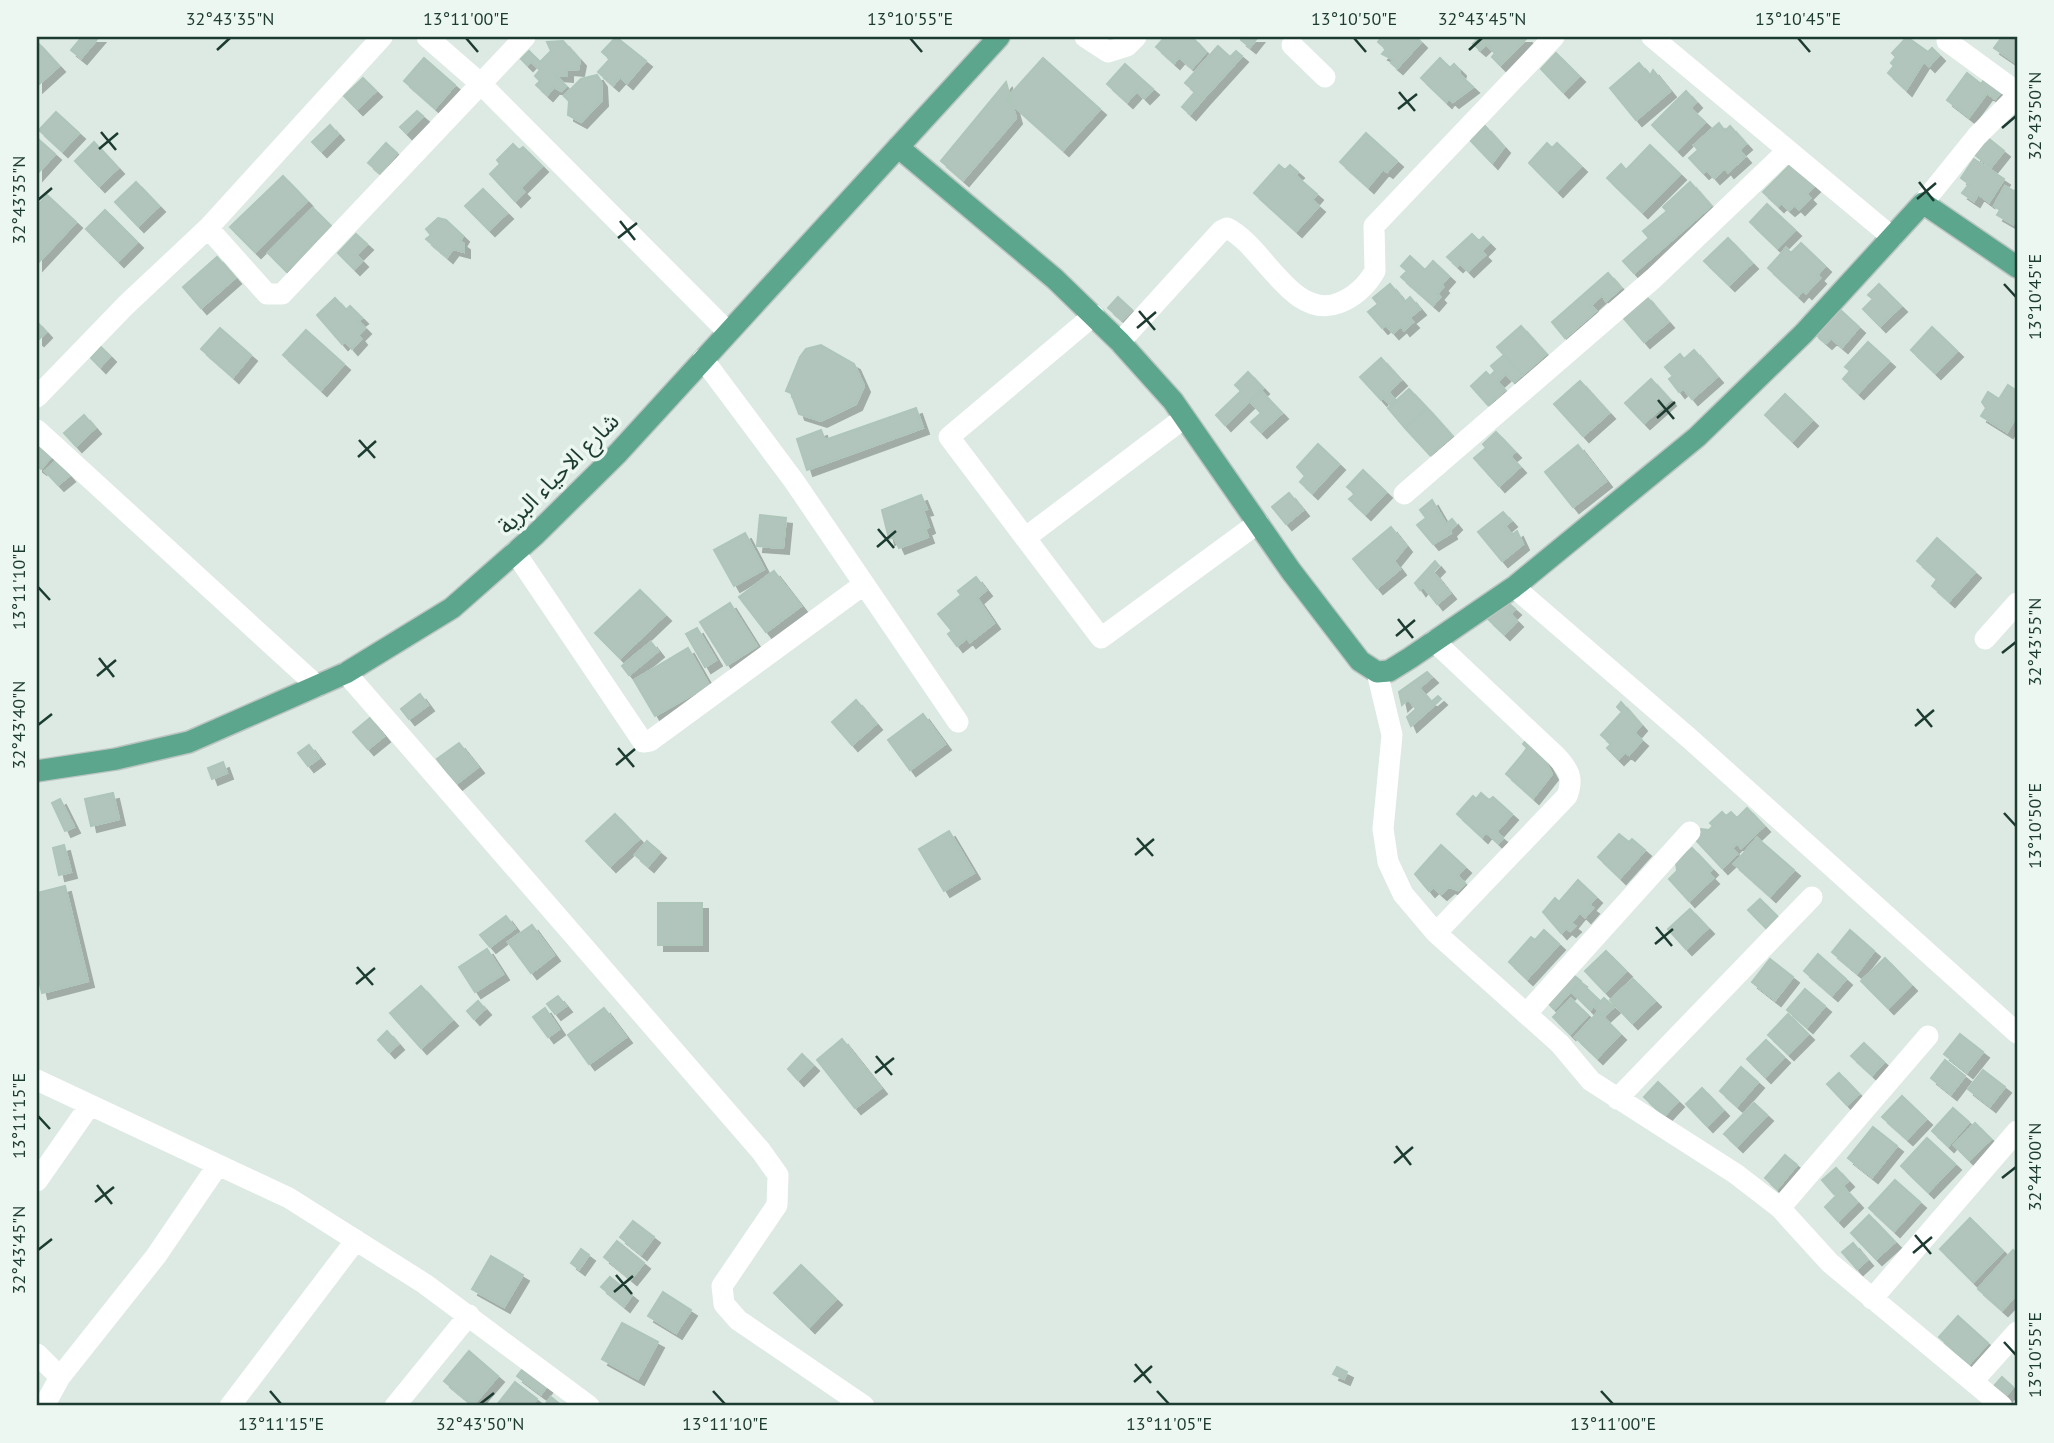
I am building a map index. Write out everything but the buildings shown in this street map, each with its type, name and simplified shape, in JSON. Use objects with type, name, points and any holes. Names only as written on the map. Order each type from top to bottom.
[{"type":"main road","name":"شارع الاحياء البرية","points":[[37,771],[116,759],[189,742],[346,673],[452,608],[618,453],[999,37]]},
{"type":"main road","points":[[898,147],[1094,315],[1120,342],[1184,418],[1360,661],[1377,672],[1389,671],[1514,587],[1707,428],[1804,333],[1923,202],[2017,267]]},
{"type":"street","points":[[37,397],[126,305],[208,228],[382,37]]},
{"type":"street","points":[[427,37],[481,84],[727,332]]},
{"type":"street","points":[[208,228],[267,294],[282,294],[524,37]]},
{"type":"street","points":[[1085,37],[1108,52],[1127,46],[1136,37]]},
{"type":"street","points":[[1120,342],[1221,231],[1227,228],[1304,302],[1322,306],[1352,298],[1375,271],[1374,226],[1554,37]]},
{"type":"street","points":[[1652,37],[1787,151],[1864,210],[1892,237]]},
{"type":"street","points":[[1291,39],[1325,77]]},
{"type":"street","points":[[1923,202],[1977,136],[2017,94],[1947,41]]},
{"type":"street","points":[[1404,494],[1654,278],[1787,151]]},
{"type":"street","points":[[1094,315],[949,437],[1101,638],[1258,523]]},
{"type":"street","points":[[703,359],[794,481],[958,722]]},
{"type":"street","points":[[1025,538],[1184,418]]},
{"type":"street","points":[[37,430],[317,686]]},
{"type":"street","points":[[515,552],[643,742],[650,741],[767,658],[863,585]]},
{"type":"street","points":[[1514,587],[1689,738],[2017,1033]]},
{"type":"street","points":[[1985,639],[2017,603]]},
{"type":"street","points":[[1434,641],[1556,756],[1569,770],[1572,784],[1567,796],[1436,933]]},
{"type":"street","points":[[1377,672],[1392,735],[1383,830],[1388,862],[1403,894],[1436,933],[1560,1044],[1591,1081],[1735,1174],[1780,1208],[1830,1263],[2002,1406]]},
{"type":"street","points":[[346,673],[761,1151],[778,1175],[777,1205],[722,1286],[724,1304],[738,1320],[864,1406]]},
{"type":"street","points":[[1526,1014],[1690,832]]},
{"type":"street","points":[[1617,1099],[1812,897]]},
{"type":"street","points":[[1780,1208],[1928,1036]]},
{"type":"street","points":[[37,1080],[289,1198],[469,1315],[589,1406]]},
{"type":"street","points":[[37,1181],[90,1105]]},
{"type":"street","points":[[1872,1298],[2017,1131]]},
{"type":"street","points":[[44,1406],[60,1377],[156,1256],[218,1165]]},
{"type":"street","points":[[230,1406],[356,1241]]},
{"type":"street","points":[[395,1406],[469,1315]]},
{"type":"street","points":[[1974,1380],[2017,1332]]},
{"type":"street","points":[[37,1354],[60,1377]]}]
